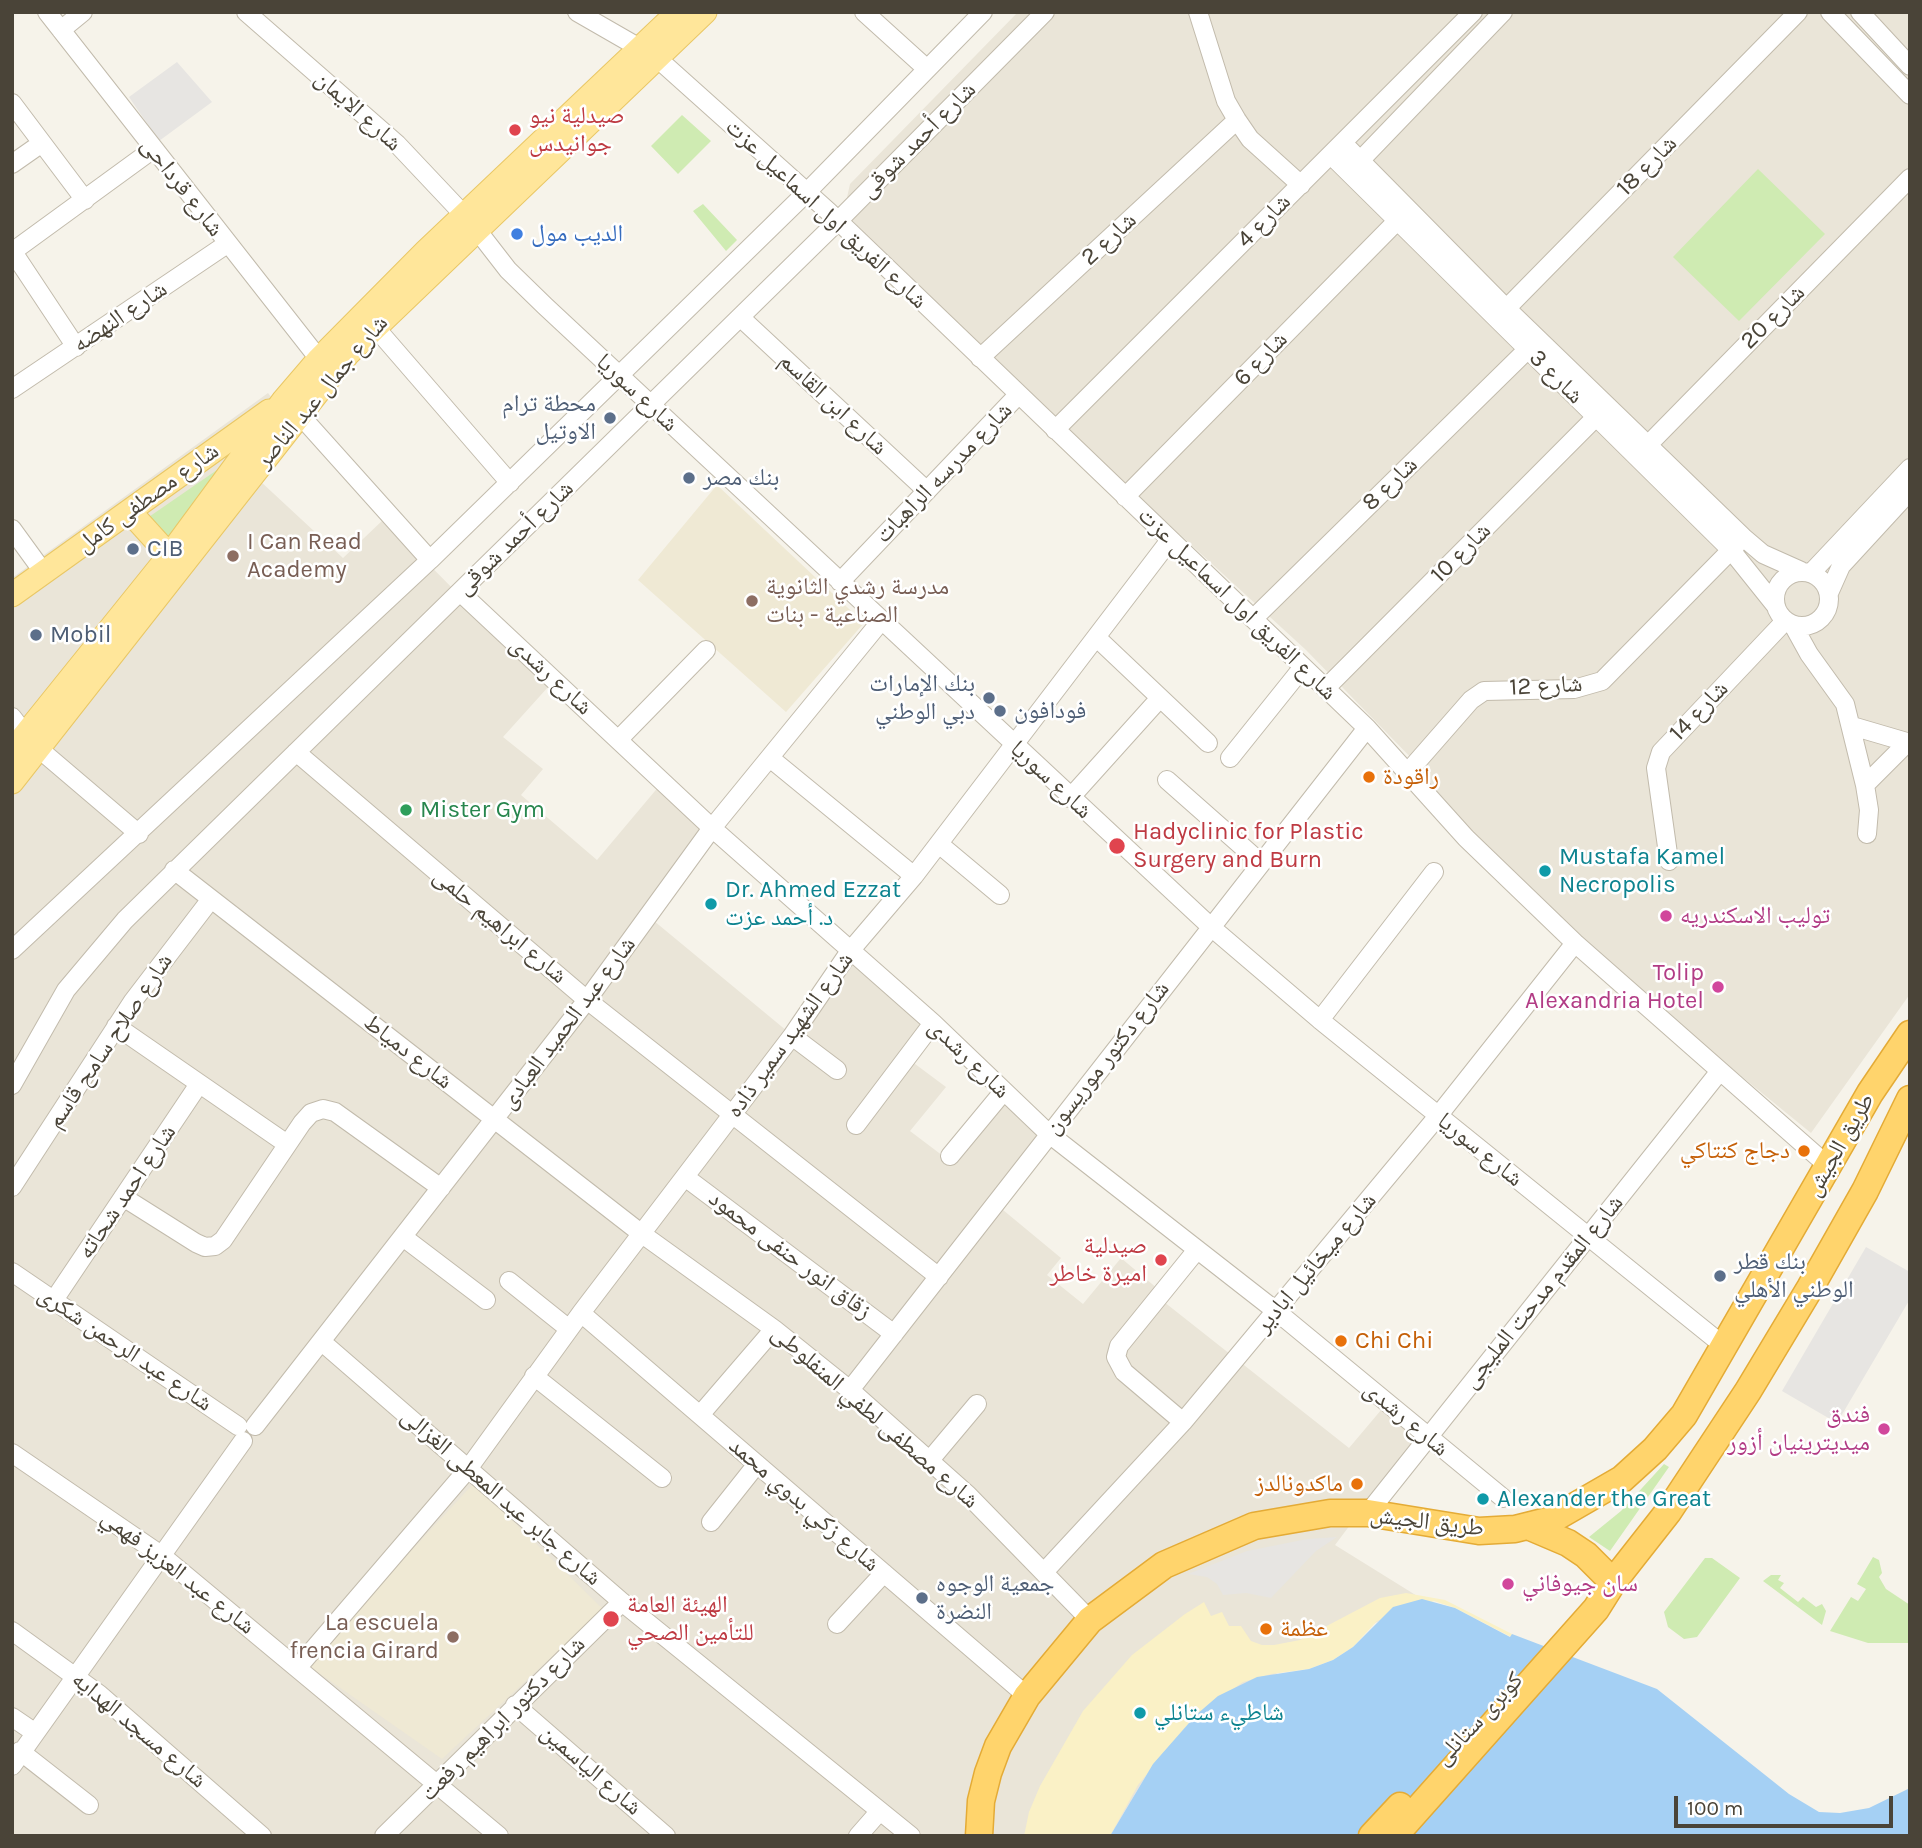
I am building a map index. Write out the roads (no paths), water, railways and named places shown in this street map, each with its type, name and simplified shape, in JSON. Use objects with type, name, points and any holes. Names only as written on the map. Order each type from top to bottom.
[{"type":"highway","name":"طريق الجيش","points":[[979,1836],[981,1801],[988,1773],[998,1746],[1027,1696],[1090,1620],[1122,1593],[1164,1565],[1218,1539],[1292,1517],[1368,1513],[1479,1531],[1528,1526],[1551,1520],[1622,1479],[1655,1449],[1684,1415],[1827,1164],[1910,1034]]},
{"type":"highway","name":"طريق الجيش","points":[[1591,1606],[1668,1512],[1748,1391],[1888,1148],[1910,1099]]},
{"type":"highway","points":[[1888,1148],[1910,1125]]},
{"type":"highway","points":[[1528,1526],[1568,1543],[1586,1555],[1613,1582]]},
{"type":"highway","name":"كوبرى ستانلى","points":[[1372,1836],[1591,1606]]},
{"type":"highway","name":"كوبرى ستانلى","points":[[1394,1836],[1591,1606]]},
{"type":"main road","name":"شارع جمال عبد الناصر","points":[[649,53],[678,12]]},
{"type":"main road","name":"شارع جمال عبد الناصر","points":[[12,782],[22,738],[174,562],[291,407],[319,359],[470,222],[649,53],[705,12]]},
{"type":"main road","name":"شارع جمال عبد الناصر","points":[[291,407],[375,327],[470,222]]},
{"type":"main road","name":"شارع مصطفى كامل","points":[[12,595],[130,512],[291,407]]},
{"type":"main road","points":[[130,512],[174,562]]},
{"type":"street","name":"شارع قرداحى","points":[[47,12],[152,150],[319,359]]},
{"type":"street","points":[[61,30],[83,12]]},
{"type":"street","name":"شارع الايمان","points":[[246,12],[397,144],[470,222]]},
{"type":"street","name":"شارع الفريق اول اسماعيل عزت","points":[[577,12],[649,53],[838,221],[1367,728],[1466,838],[1574,943],[1827,1164]]},
{"type":"street","points":[[863,12],[928,69]]},
{"type":"street","name":"شارع أحمد شوقى","points":[[14,947],[139,834],[510,483],[806,193],[983,12]]},
{"type":"street","name":"شارع أحمد شوقى","points":[[12,1085],[50,1015],[85,965],[174,870],[838,221],[1045,12]]},
{"type":"street","points":[[1198,12],[1226,101],[1237,120],[1250,139],[1301,185]]},
{"type":"street","name":"شارع 4","points":[[1055,430],[1474,12]]},
{"type":"street","points":[[1355,167],[1503,12]]},
{"type":"street","name":"شارع 18","points":[[1501,313],[1798,12]]},
{"type":"street","points":[[1830,12],[1910,94]]},
{"type":"street","points":[[1860,12],[1910,66]]},
{"type":"street","points":[[12,103],[85,200]]},
{"type":"street","name":"شارع 2","points":[[980,358],[1237,120]]},
{"type":"street","points":[[12,164],[42,143]]},
{"type":"street","name":"شارع 3","points":[[1337,149],[1737,544],[1775,604]]},
{"type":"street","points":[[76,346],[13,252],[152,150]]},
{"type":"street","name":"شارع 3","points":[[1355,167],[1397,221],[1430,242]]},
{"type":"street","name":"شارع 20","points":[[1642,451],[1910,178]]},
{"type":"street","name":"شارع 6","points":[[1125,497],[1397,221]]},
{"type":"street","name":"شارع سوريا","points":[[470,222],[508,270],[619,377],[1211,927],[1320,1020],[1724,1346]]},
{"type":"street","name":"شارع النهضه","points":[[12,389],[227,244]]},
{"type":"street","name":"شارع 3","points":[[1501,313],[1527,350],[1596,417],[1642,451]]},
{"type":"street","name":"شارع ابن القاسم","points":[[740,317],[927,491]]},
{"type":"street","points":[[375,327],[510,483]]},
{"type":"street","name":"شارع 8","points":[[1253,619],[1527,350]]},
{"type":"street","name":"شارع مدرسه الراهبات","points":[[840,582],[1018,395]]},
{"type":"street","points":[[291,407],[430,560]]},
{"type":"street","name":"شارع 10","points":[[1326,688],[1596,417]]},
{"type":"street","points":[[1867,834],[1869,810],[1852,726],[1838,691],[1775,604],[1774,595],[1783,578],[1806,572],[1910,468]]},
{"type":"street","points":[[1789,623],[1803,627],[1821,620],[1841,566],[1910,491]]},
{"type":"street","points":[[12,529],[44,573]]},
{"type":"street","name":"شارع الشهيد سمير ذاده","points":[[299,1667],[468,1469],[581,1313],[792,1037],[850,951],[939,844],[1170,540]]},
{"type":"street","name":"شارع 3","points":[[1737,544],[1806,572]]},
{"type":"street","name":"شارع 12","points":[[1408,772],[1471,700],[1484,691],[1574,689],[1602,681],[1737,544]]},
{"type":"street","points":[[1806,572],[1826,584],[1829,593]]},
{"type":"street","name":"شارع رشدى","points":[[460,592],[712,828],[933,1023],[1048,1133],[1276,1311],[1503,1498]]},
{"type":"street","name":"شارع عبد الحميد العبادى","points":[[16,1759],[246,1431],[322,1342],[587,1000],[712,828],[881,621]]},
{"type":"street","name":"شارع 14","points":[[1669,861],[1656,768],[1661,752],[1789,623]]},
{"type":"street","points":[[1096,637],[1208,743]]},
{"type":"street","points":[[619,739],[706,650]]},
{"type":"street","points":[[1230,758],[1303,667]]},
{"type":"street","points":[[1070,797],[1160,698]]},
{"type":"street","points":[[1852,726],[1908,743],[1865,785]]},
{"type":"street","name":"شارع دكتور موريسون","points":[[850,1390],[1048,1133],[1367,728]]},
{"type":"street","points":[[22,738],[139,834]]},
{"type":"street","name":"شارع ابراهيم حلمى","points":[[296,752],[587,1000],[939,1277]]},
{"type":"street","points":[[771,758],[914,876]]},
{"type":"street","points":[[1167,780],[1261,863]]},
{"type":"street","points":[[939,844],[1000,895]]},
{"type":"street","name":"شارع دمياط","points":[[174,870],[642,1234]]},
{"type":"street","points":[[1320,1020],[1434,872]]},
{"type":"street","name":"شارع صلاح سامح قاسم","points":[[12,1187],[117,1027],[212,899]]},
{"type":"street","name":"شارع ميخائيل ابادير","points":[[1045,1571],[1183,1422],[1438,1116],[1574,943]]},
{"type":"street","points":[[856,1125],[933,1023]]},
{"type":"street","points":[[117,1027],[287,1144]]},
{"type":"street","points":[[792,1037],[837,1070]]},
{"type":"street","name":"شارع المقدم مدحت المليجى","points":[[1368,1513],[1720,1071]]},
{"type":"street","name":"شارع احمد شحاته","points":[[54,1300],[199,1084]]},
{"type":"street","points":[[950,1156],[1003,1092]]},
{"type":"street","points":[[123,1197],[201,1245],[215,1246],[311,1112],[329,1109],[441,1188]]},
{"type":"street","name":"زقاق انور حنفى محمود","points":[[685,1177],[894,1334]]},
{"type":"street","name":"شارع مصطفى لطفي المنفلوطى","points":[[642,1234],[774,1329],[850,1390],[930,1460],[1045,1571],[1090,1620]]},
{"type":"street","points":[[403,1237],[486,1300]]},
{"type":"street","points":[[1183,1422],[1124,1372],[1116,1357],[1119,1346],[1196,1251]]},
{"type":"street","name":"شارع عبد الرحمن شكرى","points":[[12,1272],[246,1431]]},
{"type":"street","points":[[509,1281],[569,1329]]},
{"type":"street","name":"شارع زكي بدوي محمد","points":[[581,1313],[1027,1696]]},
{"type":"street","points":[[700,1415],[774,1329]]},
{"type":"street","name":"شارع جابر عبد المعطى الغزالى","points":[[322,1342],[622,1602],[759,1710],[911,1836]]},
{"type":"street","points":[[534,1376],[662,1478]]},
{"type":"street","points":[[930,1460],[977,1404]]},
{"type":"street","name":"شارع عبد العزيز فهمي","points":[[12,1453],[161,1555],[499,1836]]},
{"type":"street","points":[[712,1522],[757,1464]]},
{"type":"street","points":[[837,1625],[884,1573]]},
{"type":"street","name":"شارع دكتور ابراهيم رفعت","points":[[384,1836],[622,1602]]},
{"type":"street","name":"شارع مسجد الهدايه","points":[[12,1631],[75,1675],[262,1836]]},
{"type":"street","name":"شارع الياسمين","points":[[515,1705],[666,1836]]},
{"type":"street","points":[[12,1717],[34,1732]]},
{"type":"street","points":[[16,1759],[89,1805]]},
{"type":"street","points":[[858,1836],[879,1812]]},
{"type":"water","points":[[1422,1599],[1455,1608],[1510,1637],[1512,1634],[1657,1689],[1789,1794],[1819,1812],[1840,1813],[1869,1808],[1910,1788],[1910,1836],[1110,1836],[1153,1764],[1196,1715],[1218,1696],[1257,1677],[1309,1669],[1333,1660],[1353,1647],[1393,1607]]},
{"type":"place","name":"صيدلية نيو جوانيدس","points":[[515,130]]},
{"type":"place","name":"الديب مول","points":[[517,234]]},
{"type":"place","name":"محطة ترام الاوتيل","points":[[610,418]]},
{"type":"place","name":"بنك مصر","points":[[689,478]]},
{"type":"place","name":"CIB","points":[[133,549]]},
{"type":"place","name":"I Can Read Academy","points":[[233,556]]},
{"type":"place","name":"مدرسة رشدي الثانوية الصناعية - بنات","points":[[752,601]]},
{"type":"place","name":"Mobil","points":[[36,635]]},
{"type":"place","name":"بنك الإمارات دبي الوطني","points":[[989,698]]},
{"type":"place","name":"فودافون","points":[[1000,711]]},
{"type":"place","name":"راقودة","points":[[1369,777]]},
{"type":"place","name":"Mister Gym","points":[[406,810]]},
{"type":"place","name":"Hadyclinic for Plastic Surgery and Burn","points":[[1117,846]]},
{"type":"place","name":"Mustafa Kamel Necropolis","points":[[1545,871]]},
{"type":"place","name":"Dr. Ahmed Ezzat د. أحمد عزت","points":[[711,904]]},
{"type":"place","name":"توليب الاسكندريه","points":[[1666,916]]},
{"type":"place","name":"Tolip Alexandria Hotel","points":[[1718,987]]},
{"type":"place","name":"دجاج كنتاكي","points":[[1804,1151]]},
{"type":"place","name":"صيدلية اميرة خاطر","points":[[1161,1260]]},
{"type":"place","name":"بنك قطر الوطني الأهلي","points":[[1720,1276]]},
{"type":"place","name":"Chi Chi","points":[[1341,1341]]},
{"type":"place","name":"فندق ميديترينيان أزور","points":[[1884,1429]]},
{"type":"place","name":"ماكدونالدز","points":[[1357,1484]]},
{"type":"place","name":"Alexander the Great","points":[[1483,1499]]},
{"type":"place","name":"سان جيوفاني","points":[[1508,1584]]},
{"type":"place","name":"جمعية الوجوه النضرة","points":[[922,1598]]},
{"type":"place","name":"الهيئة العامة للتأمين الصحي","points":[[611,1619]]},
{"type":"place","name":"عظمة","points":[[1266,1629]]},
{"type":"place","name":"La escuela frencia Girard","points":[[453,1637]]},
{"type":"place","name":"شاطيء ستانلي","points":[[1140,1713]]}]
